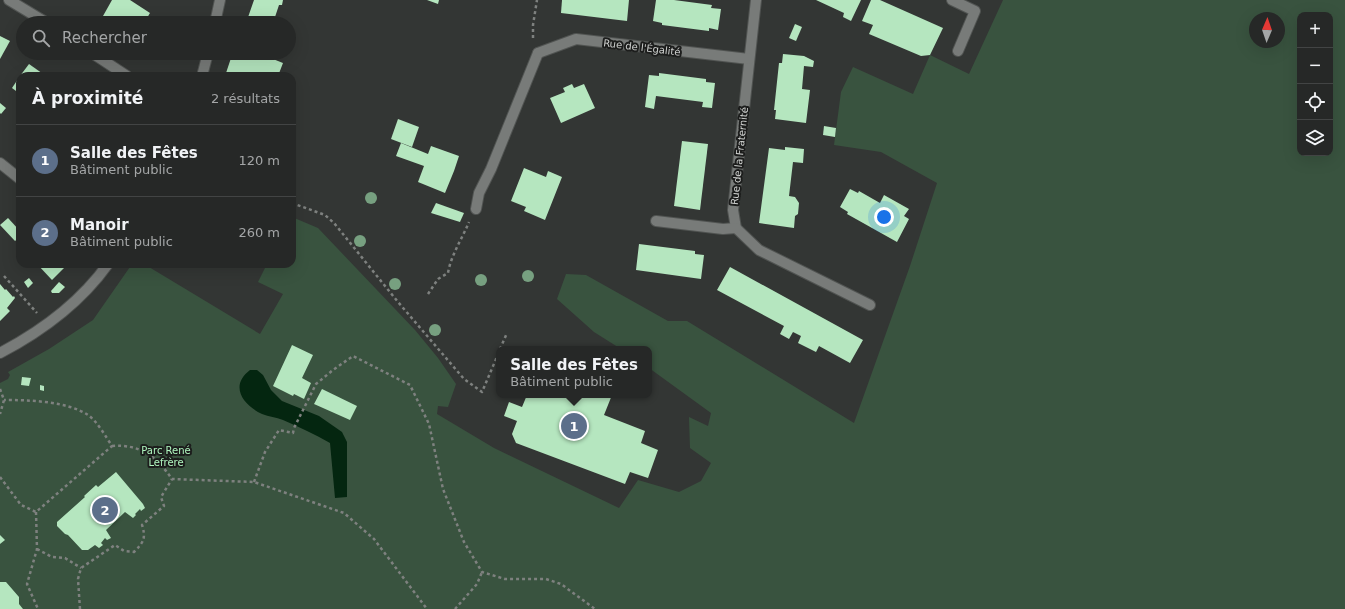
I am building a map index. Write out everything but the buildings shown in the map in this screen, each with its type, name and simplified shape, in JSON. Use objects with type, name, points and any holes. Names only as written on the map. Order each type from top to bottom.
[{"type":"street","points":[[9,0],[35,16]]},
{"type":"street","points":[[217,16],[220,0]]},
{"type":"street","name":"Rue de la Fraternité","points":[[736,228],[733,210],[756,0]]},
{"type":"street","points":[[952,0],[975,11],[958,51]]},
{"type":"street","name":"Rue de l'Égalité","points":[[538,54],[576,39],[749,59]]},
{"type":"street","points":[[476,209],[479,193],[491,169],[538,54]]},
{"type":"street","points":[[103,60],[122,72]]},
{"type":"street","points":[[203,72],[206,60]]},
{"type":"street","points":[[0,163],[16,176]]},
{"type":"street","points":[[656,221],[723,229],[736,228],[758,250],[870,305]]},
{"type":"street","points":[[0,353],[29,336],[64,312],[100,276],[105,268]]},
{"type":"path","points":[[537,0],[533,25],[533,36],[538,54]]},
{"type":"path","points":[[296,204],[325,215],[334,223],[398,302],[464,379],[482,392],[496,359]]},
{"type":"path","points":[[428,294],[438,279],[448,273],[450,262],[476,209]]},
{"type":"path","points":[[4,276],[47,323]]},
{"type":"path","points":[[502,346],[507,333]]},
{"type":"path","points":[[254,482],[265,452],[279,430],[293,434],[294,428],[316,384],[353,356],[410,385],[429,424],[443,489],[464,542],[482,572],[505,579],[546,579],[561,584],[595,609]]},
{"type":"path","points":[[0,389],[4,400],[0,414]]},
{"type":"path","points":[[4,400],[43,401],[68,407],[88,415],[102,431],[112,446]]},
{"type":"path","points":[[36,512],[112,446],[125,445],[139,448],[163,466],[172,479]]},
{"type":"path","points":[[0,477],[21,505],[36,512]]},
{"type":"path","points":[[172,479],[254,482],[344,513],[374,539],[427,609]]},
{"type":"path","points":[[80,609],[78,579],[81,568],[115,544],[124,551],[134,552],[142,544],[144,533],[142,525],[164,506],[161,497],[172,479]]},
{"type":"path","points":[[36,512],[37,549],[27,584],[38,609]]},
{"type":"path","points":[[37,549],[52,557],[65,558],[81,568]]},
{"type":"path","points":[[455,609],[477,584],[482,572]]},
{"type":"green space","name":"Parc René Lefrère","points":[[1003,0],[1345,0],[1345,609],[0,609],[0,383],[8,379],[10,375],[8,372],[49,349],[93,320],[129,268],[151,268],[260,334],[283,294],[258,282],[265,268],[296,268],[296,219],[318,228],[415,330],[438,358],[456,384],[448,407],[438,406],[437,414],[494,448],[619,508],[638,480],[679,492],[701,481],[711,463],[690,448],[689,417],[708,426],[711,413],[652,370],[652,346],[616,346],[594,332],[557,299],[566,274],[586,275],[668,321],[687,321],[854,423],[910,266],[937,183],[881,152],[834,145],[841,92],[853,67],[913,94],[930,55],[969,74]]},
{"type":"shaded area","points":[[250,370],[257,370],[263,375],[271,390],[282,401],[319,416],[342,432],[347,442],[347,497],[335,498],[330,443],[283,420],[262,414],[249,406],[244,400],[241,395],[240,382]]},
{"type":"place","name":"Salle des Fêtes","points":[[574,426]]},
{"type":"place","name":"Manoir","points":[[105,510]]}]
